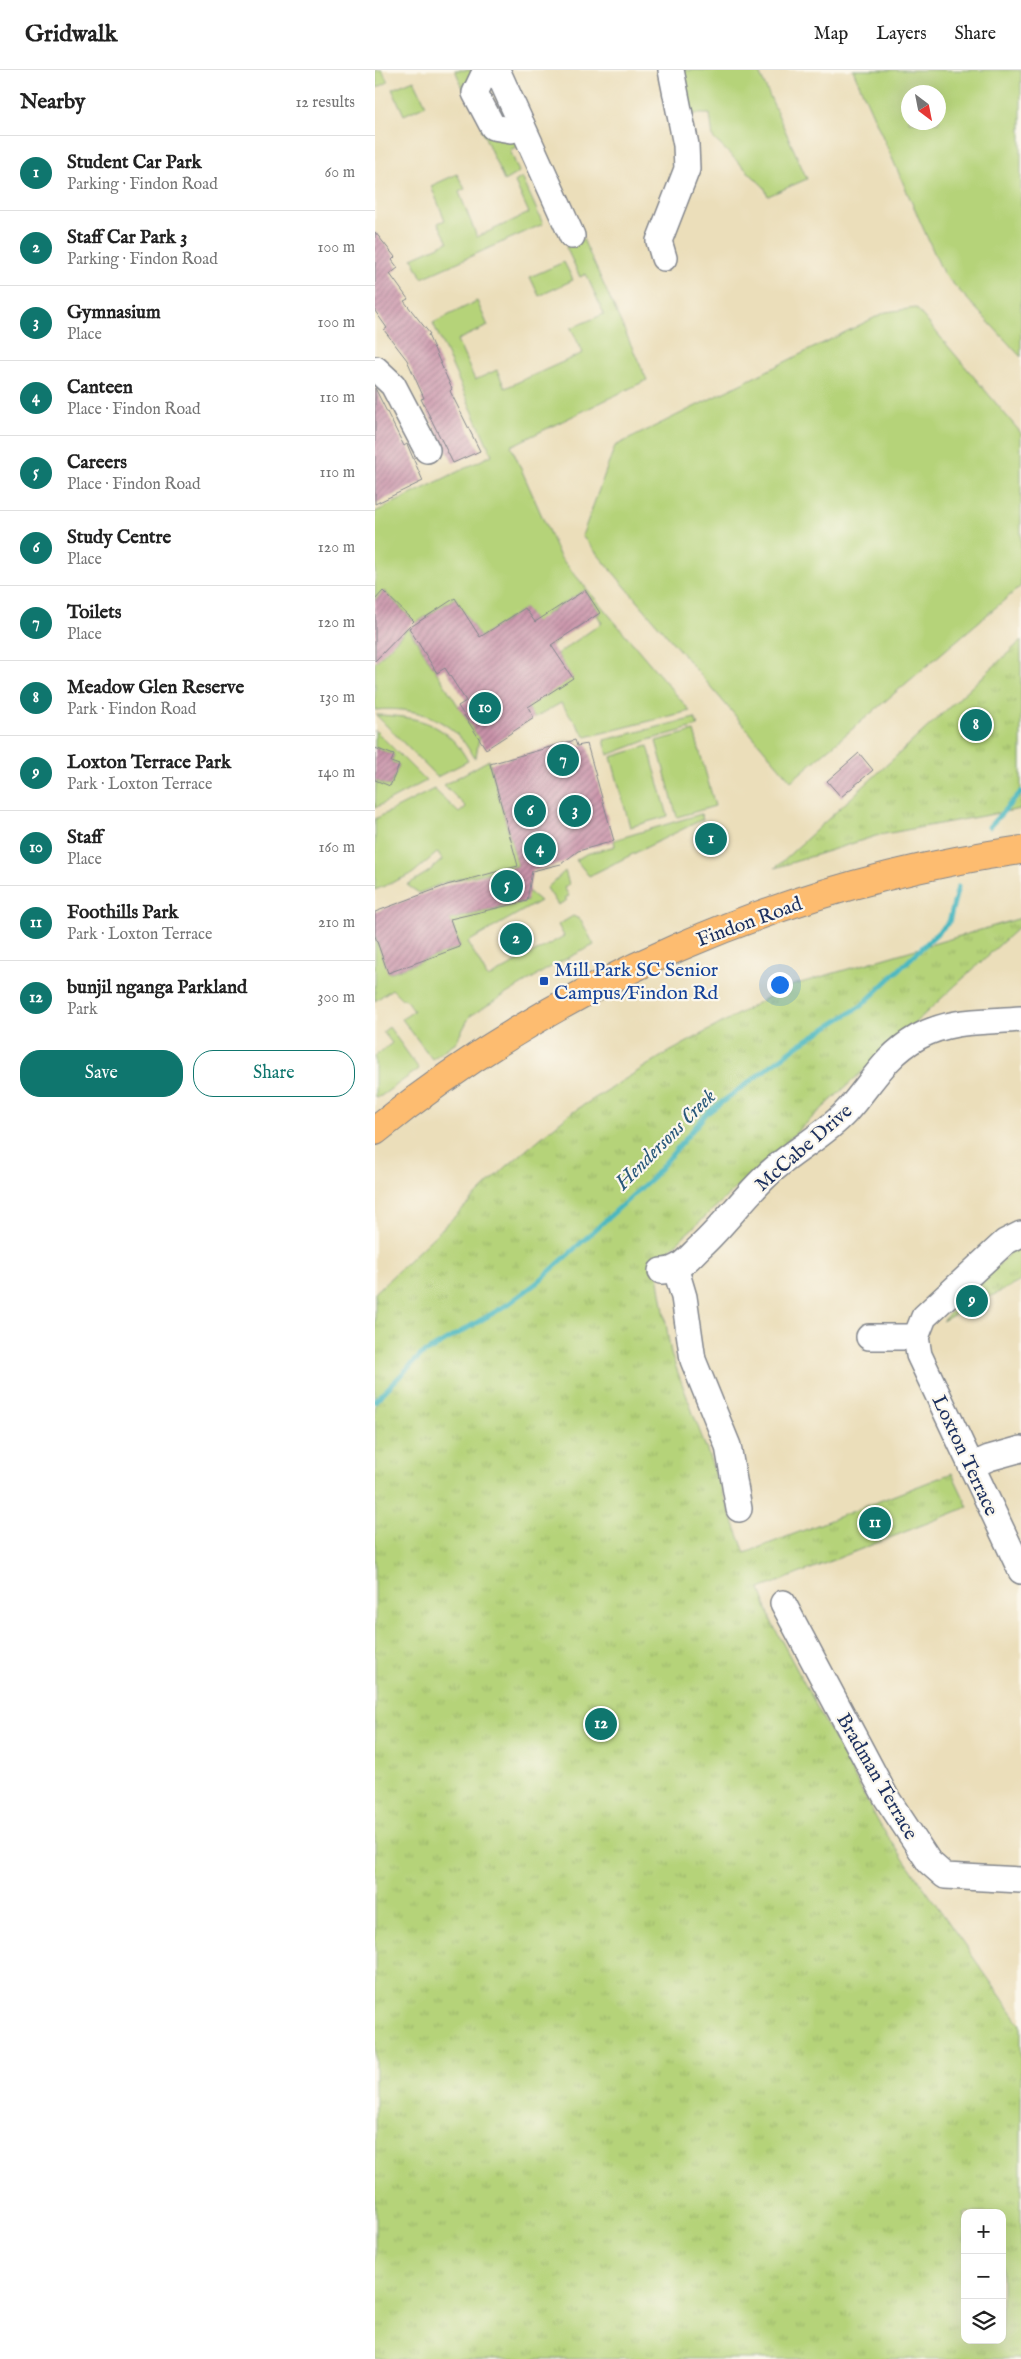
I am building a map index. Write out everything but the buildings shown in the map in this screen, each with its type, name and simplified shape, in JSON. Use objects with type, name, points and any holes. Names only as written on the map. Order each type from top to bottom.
[{"type":"main road","name":"Findon Road","points":[[375,1131],[439,1082],[527,1026],[589,991],[673,950],[755,917],[825,894],[912,870],[1021,850]]},
{"type":"street","points":[[493,70],[483,76],[475,93],[493,127],[511,130],[522,125]]},
{"type":"street","points":[[497,70],[572,236]]},
{"type":"street","points":[[664,258],[659,241],[687,169],[685,145],[671,70]]},
{"type":"street","points":[[375,362],[393,385],[427,450]]},
{"type":"street","name":"McCabe Drive","points":[[739,1509],[728,1446],[693,1360],[684,1297],[669,1270],[723,1225],[773,1170],[831,1127],[845,1113],[879,1069],[904,1046],[932,1030],[949,1024],[1021,1019]]},
{"type":"street","points":[[869,1336],[916,1337],[924,1317],[1005,1242],[1021,1234]]},
{"type":"street","name":"Loxton Terrace","points":[[916,1337],[919,1355],[1021,1571]]},
{"type":"street","points":[[971,1466],[989,1458],[1021,1449]]},
{"type":"street","name":"Bradman Terrace","points":[[783,1603],[886,1797],[934,1868],[950,1876],[1021,1880]]},
{"type":"green space","points":[[375,70],[382,70],[388,82],[377,88]]},
{"type":"green space","points":[[455,70],[470,70],[474,77],[466,95]]},
{"type":"green space","points":[[680,70],[758,70],[807,179],[768,196],[764,187],[713,138],[710,114],[693,114]]},
{"type":"green space","points":[[853,70],[1021,70],[1021,357],[943,273]]},
{"type":"green space","points":[[414,80],[426,105],[404,115],[392,89]]},
{"type":"green space","points":[[481,128],[514,136],[522,144],[510,150],[519,172],[504,181]]},
{"type":"green space","points":[[457,174],[465,189],[459,192],[477,237],[529,213],[515,182],[522,177],[543,224],[422,278],[412,258],[448,242],[438,223],[445,220],[431,186]]},
{"type":"green space","points":[[583,239],[647,380],[511,446],[560,557],[690,711],[586,737],[561,703],[534,718],[512,683],[572,678],[557,654],[602,623],[597,615],[600,613],[585,590],[545,615],[560,639],[551,647],[525,608],[480,637],[455,598],[416,623],[384,591],[375,600],[375,512],[492,455],[433,323],[477,301],[488,326],[457,340],[475,380],[497,370],[505,388],[583,353],[571,328],[604,314],[586,274],[580,277],[566,247]]},
{"type":"green space","points":[[564,262],[573,280],[539,296],[530,277]]},
{"type":"green space","points":[[916,308],[1021,433],[1021,586],[791,781],[582,536],[615,446],[886,312]]},
{"type":"green space","points":[[408,628],[479,738],[476,757],[473,757],[456,733],[445,724],[419,713],[405,710],[375,710],[375,663]]},
{"type":"green space","points":[[1021,641],[1021,809],[879,835],[775,868]]},
{"type":"green space","points":[[376,715],[405,717],[430,724],[451,738],[468,761],[437,777]]},
{"type":"green space","points":[[695,718],[698,726],[648,740],[608,755],[604,740]]},
{"type":"green space","points":[[375,730],[426,781],[375,808],[376,781],[390,786],[399,765],[391,762],[394,755],[375,748]]},
{"type":"green space","points":[[694,731],[715,806],[677,817],[656,741]]},
{"type":"green space","points":[[648,746],[668,816],[630,827],[611,757]]},
{"type":"green space","points":[[489,760],[518,866],[446,882],[419,893],[407,885],[428,872],[442,860],[438,852],[412,874],[375,890],[375,819],[434,789],[459,813],[466,807],[444,785]]},
{"type":"green space","points":[[701,814],[703,819],[589,876],[576,860],[586,854],[615,846],[614,840]]},
{"type":"green space","points":[[565,871],[569,884],[564,887],[569,896],[565,898],[567,900],[558,905],[547,888]]},
{"type":"green space","points":[[528,891],[540,901],[468,942],[488,978],[564,936],[558,925],[573,916],[581,920],[594,945],[554,965],[470,1016],[456,1042],[432,1059],[402,1019],[414,1011],[405,999],[402,999],[392,989],[375,1001],[375,936],[389,973],[460,947],[450,920],[527,901],[525,892]]},
{"type":"green space","points":[[1021,918],[1021,925],[656,1262],[671,1354],[745,1553],[952,1473],[968,1507],[760,1589],[772,1623],[880,1825],[1021,2025],[1021,2359],[375,2359],[375,1293],[506,1167],[568,1115],[662,1056],[787,987]]},
{"type":"green space","points":[[389,1027],[419,1069],[381,1096],[375,1097],[375,1056],[392,1043],[383,1032]]},
{"type":"green space","points":[[1021,1247],[1021,1281],[942,1321],[1012,1251]]},
{"type":"waterway","name":"Hendersons Creek","points":[[989,827],[1021,792]]},
{"type":"waterway","name":"Hendersons Creek","points":[[375,1401],[421,1355],[507,1305],[538,1282],[654,1176],[706,1114],[800,1044],[861,1006],[949,922],[958,887]]},
{"type":"place","name":"Staff","points":[[485,708]]},
{"type":"place","name":"Meadow Glen Reserve","points":[[976,725]]},
{"type":"place","name":"Toilets","points":[[563,760]]},
{"type":"place","name":"Study Centre","points":[[530,811]]},
{"type":"place","name":"Gymnasium","points":[[575,811]]},
{"type":"place","name":"Student Car Park","points":[[711,839]]},
{"type":"place","name":"Canteen","points":[[540,849]]},
{"type":"place","name":"Careers","points":[[507,886]]},
{"type":"place","name":"Staff Car Park 3","points":[[516,939]]},
{"type":"place","name":"Mill Park SC Senior Campus/Findon Rd","points":[[544,981]]},
{"type":"place","name":"Loxton Terrace Park","points":[[972,1301]]},
{"type":"place","name":"Foothills Park","points":[[875,1523]]},
{"type":"place","name":"bunjil nganga Parkland","points":[[601,1724]]}]
